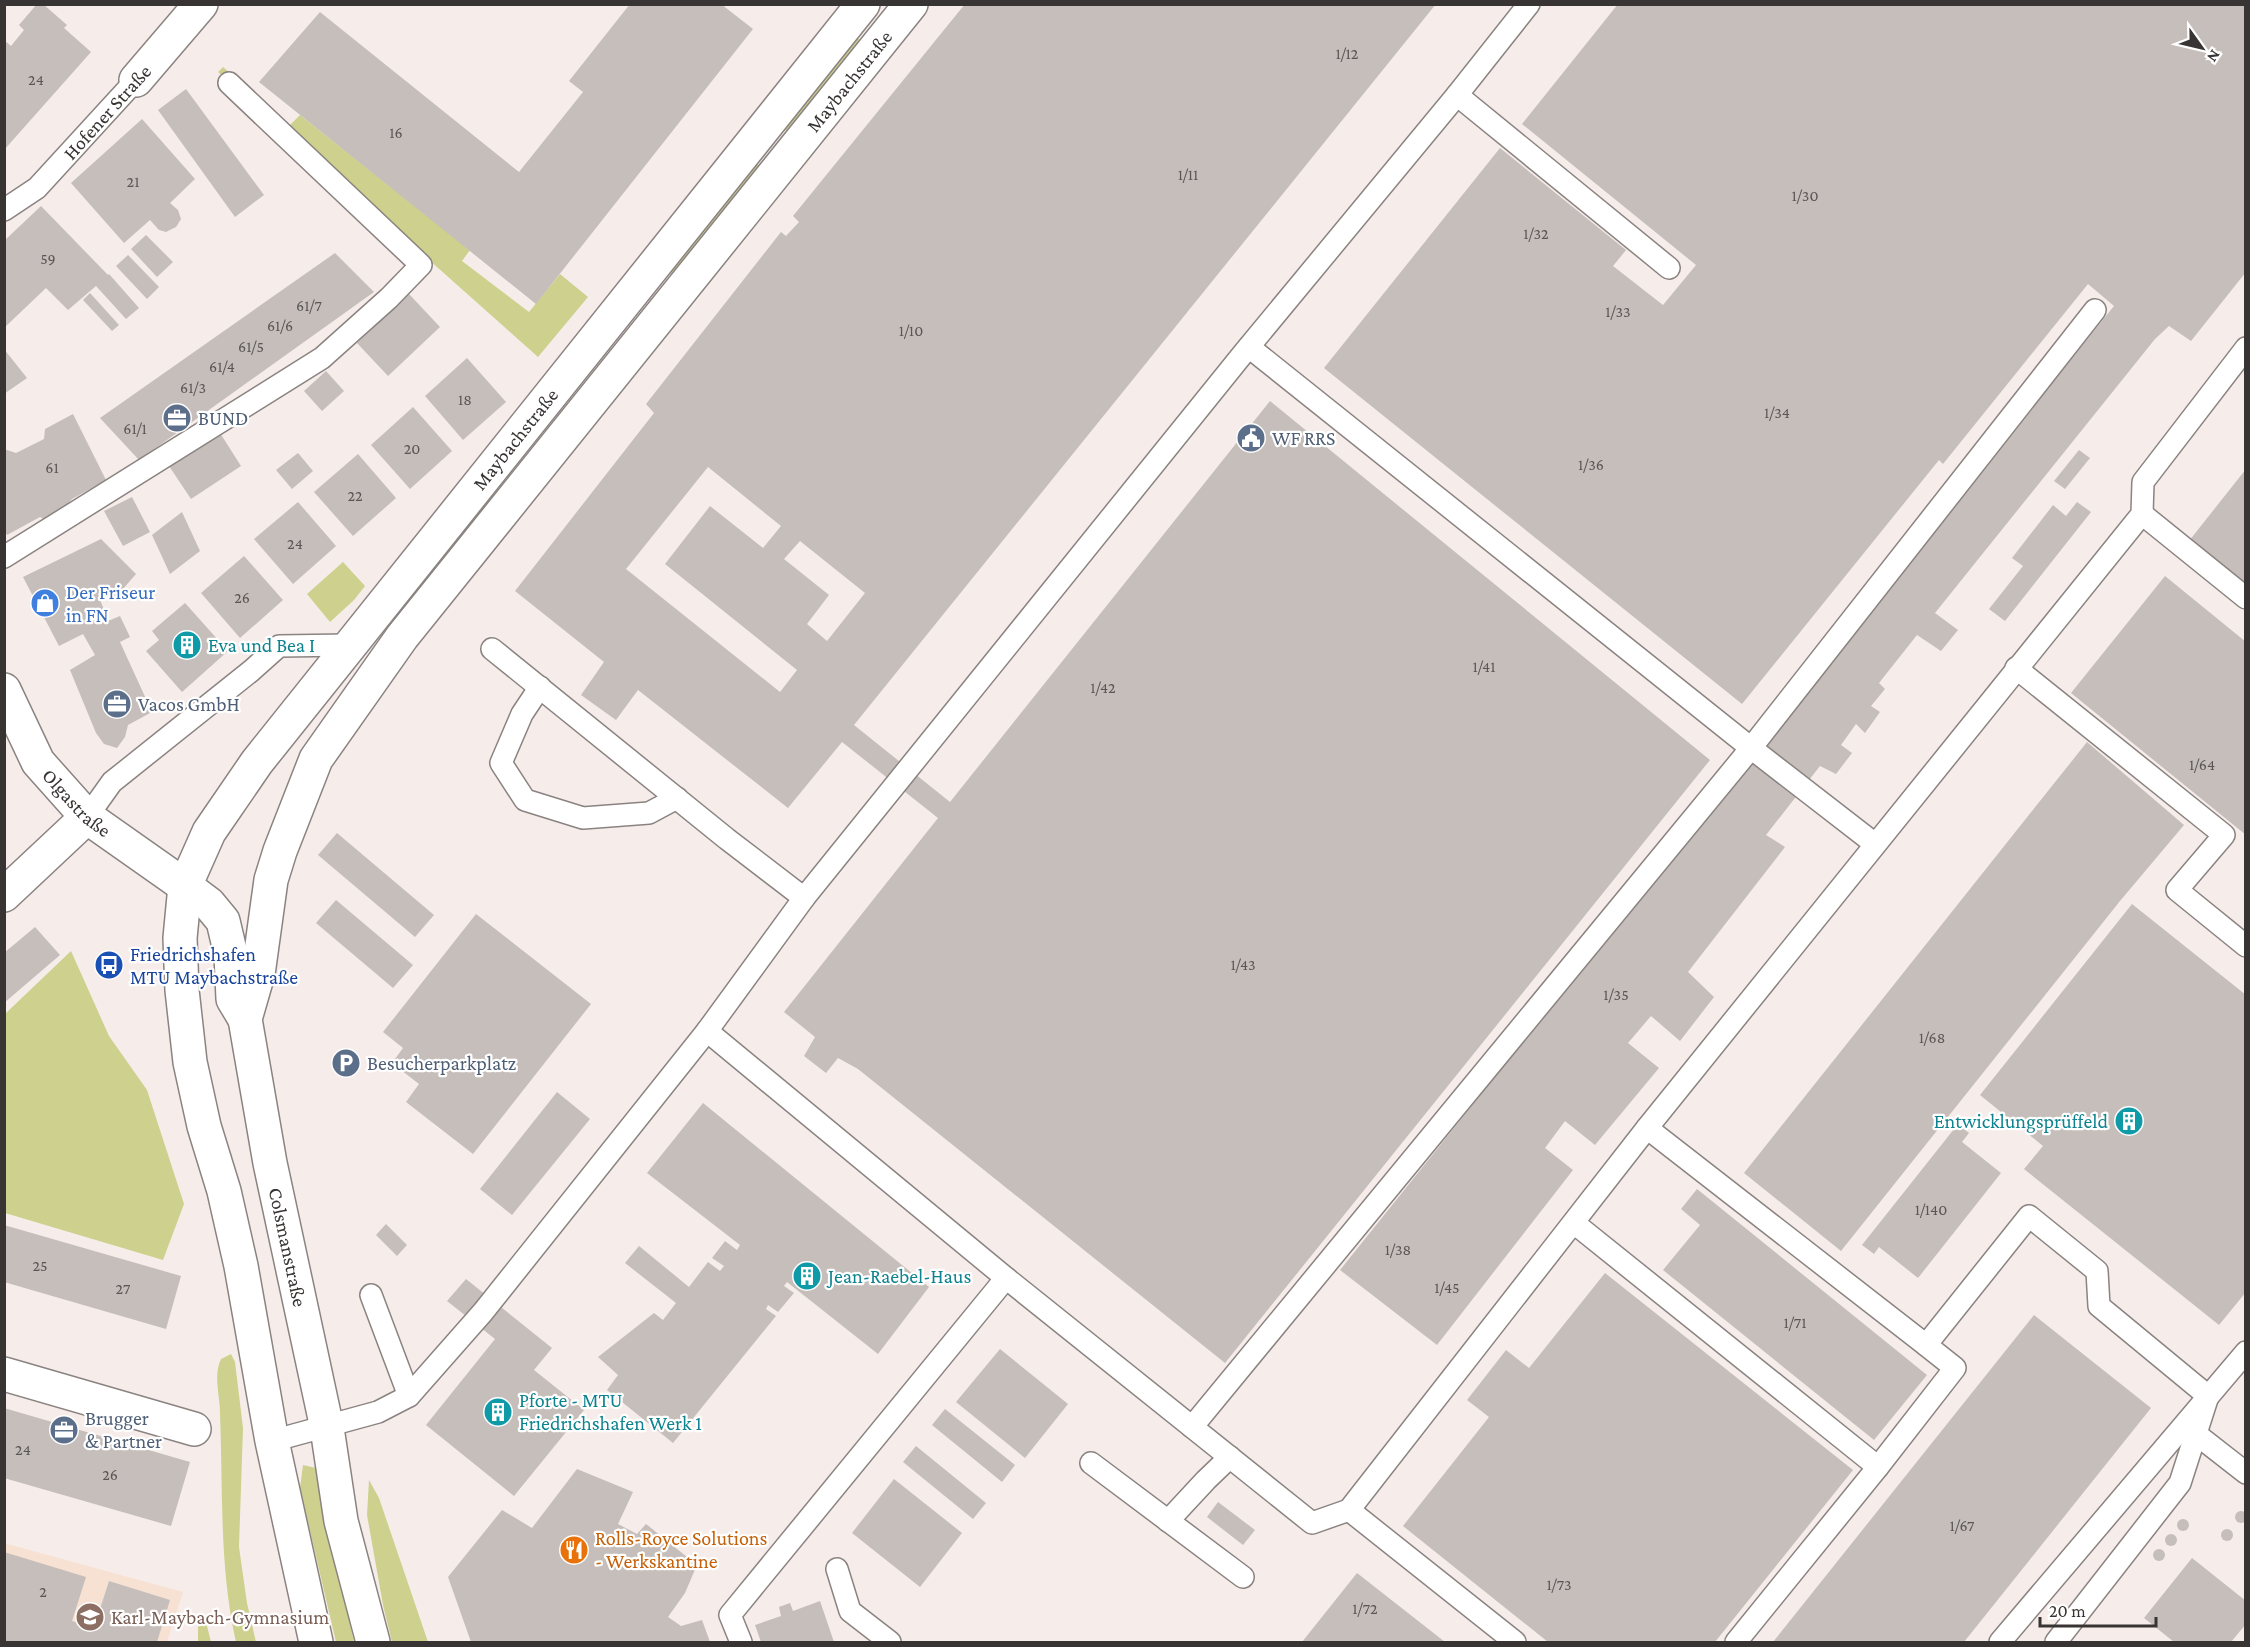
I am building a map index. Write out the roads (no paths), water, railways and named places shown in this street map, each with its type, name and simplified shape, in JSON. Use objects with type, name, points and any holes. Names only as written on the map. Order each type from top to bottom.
[{"type":"main road","name":"Hofener Straße","points":[[136,80],[201,4]]},
{"type":"main road","name":"Maybachstraße","points":[[316,1642],[272,1441],[236,1244],[224,1191],[204,1126],[190,1062],[182,990],[180,938],[186,886],[209,832],[257,762],[863,4]]},
{"type":"main road","name":"Maybachstraße","points":[[280,851],[316,759],[402,637],[911,4]]},
{"type":"main road","points":[[604,327],[633,350]]},
{"type":"main road","name":"Olgastraße","points":[[4,690],[38,762],[87,817],[210,904],[223,921],[231,955],[233,999],[245,1019]]},
{"type":"main road","points":[[4,895],[87,817]]},
{"type":"main road","name":"Colsmanstraße","points":[[280,851],[271,880],[258,974],[245,1019],[270,1163],[327,1428],[341,1521],[373,1642]]},
{"type":"main road","points":[[4,1374],[194,1429]]},
{"type":"lane","points":[[272,1441],[327,1428],[378,1412],[409,1396],[483,1312],[707,1031],[804,898],[1529,4]]},
{"type":"lane","name":"Hofener Straße","points":[[4,210],[37,188],[136,80]]},
{"type":"lane","points":[[4,557],[322,358],[389,298],[421,265],[229,83]]},
{"type":"lane","points":[[1457,95],[1669,268]]},
{"type":"lane","points":[[1192,1427],[1752,748],[2095,310]]},
{"type":"lane","points":[[1249,347],[1875,844]]},
{"type":"lane","points":[[707,1031],[1006,1278],[1312,1522],[1349,1510],[1647,1128],[2142,514],[2143,482],[2246,348]]},
{"type":"lane","points":[[2142,514],[2246,598]]},
{"type":"lane","points":[[87,817],[112,782],[279,646],[349,645]]},
{"type":"lane","points":[[492,649],[804,898]]},
{"type":"lane","points":[[2016,668],[2224,835],[2177,890],[2246,946]]},
{"type":"lane","points":[[540,687],[522,714],[501,763],[525,800],[583,818],[649,813],[677,798]]},
{"type":"lane","points":[[1647,1128],[1955,1368],[1736,1642]]},
{"type":"lane","points":[[1926,1345],[2029,1216],[2097,1271],[2099,1306],[2208,1396]]},
{"type":"lane","points":[[1574,1223],[1878,1467]]},
{"type":"lane","points":[[741,1642],[730,1615],[1006,1278]]},
{"type":"lane","points":[[371,1295],[409,1396]]},
{"type":"lane","points":[[2000,1642],[2246,1352]]},
{"type":"lane","points":[[2056,1642],[2180,1483],[2208,1396]]},
{"type":"lane","points":[[2196,1434],[2246,1473]]},
{"type":"lane","points":[[1168,1521],[1230,1457]]},
{"type":"lane","points":[[1091,1463],[1243,1577]]},
{"type":"lane","points":[[1349,1510],[1515,1642]]},
{"type":"lane","points":[[837,1569],[850,1611],[890,1642]]},
{"type":"place","name":"BUND","points":[[177,418]]},
{"type":"place","name":"WF RRS","points":[[1251,438]]},
{"type":"place","name":"Der Friseur in FN","points":[[45,603]]},
{"type":"place","name":"Eva und Bea I","points":[[187,645]]},
{"type":"place","name":"Vacos GmbH","points":[[117,704]]},
{"type":"place","name":"Friedrichshafen MTU Maybachstraße","points":[[109,965]]},
{"type":"place","name":"Besucherparkplatz","points":[[346,1063]]},
{"type":"place","name":"Entwicklungsprüffeld","points":[[2129,1121]]},
{"type":"place","name":"Jean-Raebel-Haus","points":[[807,1276]]},
{"type":"place","name":"Pforte - MTU Friedrichshafen Werk 1","points":[[498,1412]]},
{"type":"place","name":"Brugger & Partner","points":[[64,1430]]},
{"type":"place","name":"Rolls-Royce Solutions - Werkskantine","points":[[574,1550]]},
{"type":"place","name":"Karl-Maybach-Gymnasium","points":[[90,1617]]}]
